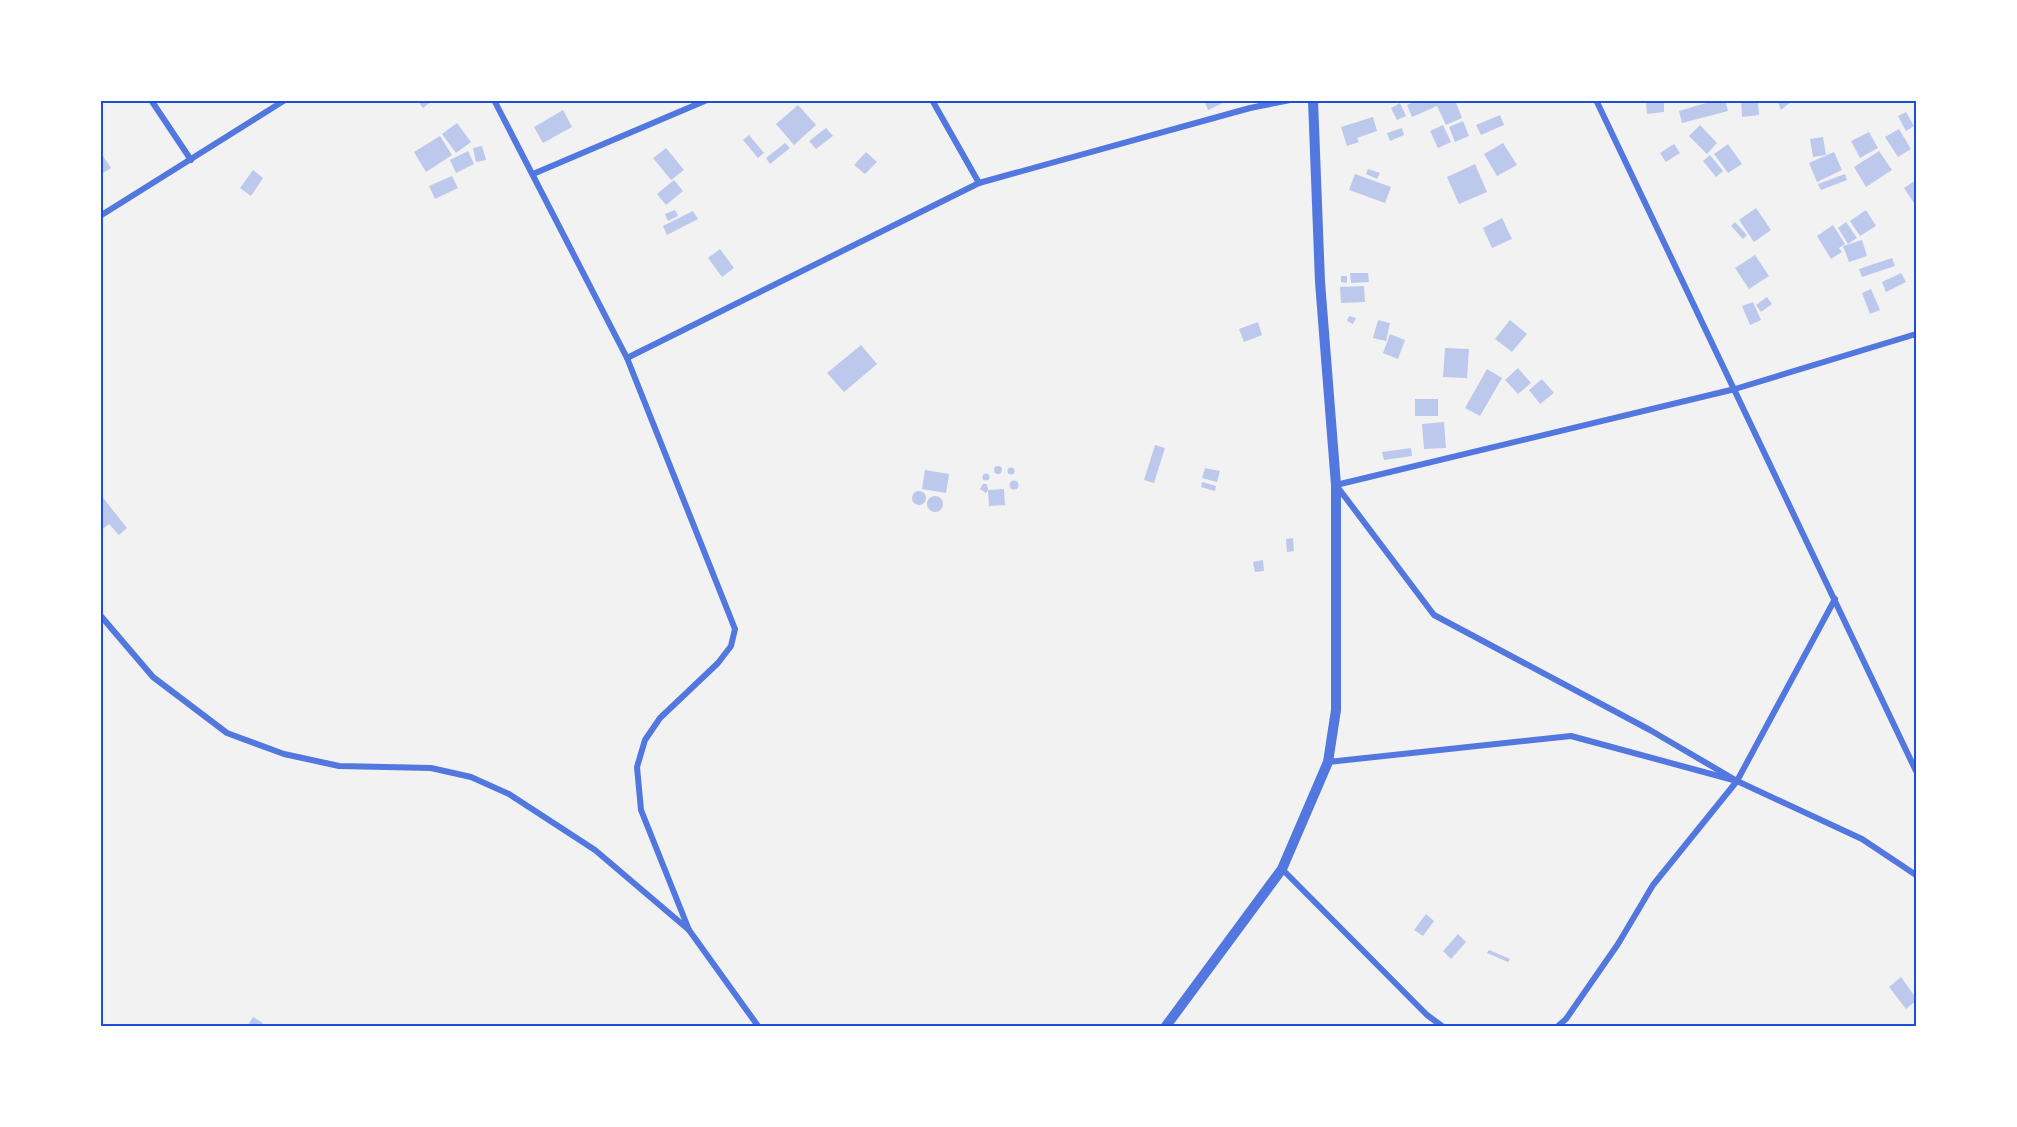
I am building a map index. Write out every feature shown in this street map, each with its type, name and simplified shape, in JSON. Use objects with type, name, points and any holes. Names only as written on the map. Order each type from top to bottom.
[{"type":"street","points":[[151,100],[191,160]]},
{"type":"street","points":[[100,216],[285,100]]},
{"type":"street","points":[[494,100],[627,358],[735,629],[731,646],[718,663],[660,718],[645,740],[637,767],[641,810],[689,930]]},
{"type":"street","points":[[533,174],[707,100]]},
{"type":"street","points":[[932,100],[979,183]]},
{"type":"street","points":[[1245,100],[1250,108]]},
{"type":"street","points":[[627,358],[979,183],[1250,108],[1290,100]]},
{"type":"street","points":[[1166,1026],[1282,870],[1328,762],[1336,710],[1336,485],[1320,282],[1313,100]]},
{"type":"street","points":[[1596,100],[1917,771]]},
{"type":"street","points":[[1336,485],[1735,389],[1917,334]]},
{"type":"street","points":[[1336,485],[1434,615],[1650,730],[1737,781],[1862,839],[1917,875]]},
{"type":"street","points":[[1558,1026],[1566,1019],[1618,944],[1653,885],[1737,781],[1835,599]]},
{"type":"street","points":[[100,615],[153,677],[227,733],[284,754],[339,766],[431,768],[471,777],[509,794],[595,850],[689,930],[758,1026]]},
{"type":"street","points":[[1328,762],[1571,736],[1737,781]]},
{"type":"street","points":[[1282,870],[1427,1016],[1442,1026]]},
{"type":"building","points":[[417,100],[433,100],[423,108]]},
{"type":"building","points":[[1204,100],[1222,100],[1223,103],[1208,110]]},
{"type":"building","points":[[1418,100],[1455,100],[1462,118],[1446,125],[1437,106],[1412,117],[1407,105]]},
{"type":"building","points":[[1716,100],[1725,100],[1728,111],[1682,123],[1679,111]]},
{"type":"building","points":[[1741,100],[1758,100],[1759,115],[1742,117]]},
{"type":"building","points":[[1777,100],[1793,100],[1781,110]]},
{"type":"building","points":[[1664,101],[1664,112],[1647,114],[1646,102]]},
{"type":"building","points":[[1400,103],[1406,116],[1397,120],[1391,108]]},
{"type":"building","points":[[798,105],[816,125],[794,145],[776,124]]},
{"type":"building","points":[[563,110],[572,127],[543,143],[534,127]]},
{"type":"building","points":[[1906,112],[1914,126],[1906,131],[1898,116]]},
{"type":"building","points":[[1500,115],[1504,125],[1481,135],[1476,125]]},
{"type":"building","points":[[1373,117],[1377,131],[1357,138],[1359,142],[1347,146],[1341,127]]},
{"type":"building","points":[[1463,121],[1469,136],[1455,142],[1449,127]]},
{"type":"building","points":[[457,123],[471,142],[456,153],[442,134]]},
{"type":"building","points":[[1443,125],[1451,142],[1438,148],[1430,131]]},
{"type":"building","points":[[1700,125],[1717,143],[1707,154],[1689,136]]},
{"type":"building","points":[[826,128],[833,136],[816,149],[809,141]]},
{"type":"building","points":[[1402,128],[1404,135],[1390,141],[1387,133]]},
{"type":"building","points":[[1899,129],[1911,149],[1898,157],[1885,137]]},
{"type":"building","points":[[1869,132],[1878,148],[1860,158],[1851,141]]},
{"type":"building","points":[[749,135],[764,153],[758,158],[743,140]]},
{"type":"building","points":[[440,136],[452,155],[426,172],[414,152]]},
{"type":"building","points":[[1823,137],[1826,155],[1813,157],[1810,139]]},
{"type":"building","points":[[785,143],[790,148],[770,164],[766,158]]},
{"type":"building","points":[[1503,143],[1517,165],[1497,176],[1484,154]]},
{"type":"building","points":[[1674,144],[1680,153],[1666,162],[1660,153]]},
{"type":"building","points":[[1728,144],[1742,164],[1728,173],[1714,154]]},
{"type":"building","points":[[482,146],[486,160],[476,162],[473,148]]},
{"type":"building","points":[[666,148],[684,170],[671,180],[653,158]]},
{"type":"building","points":[[468,151],[474,164],[456,173],[450,160]]},
{"type":"building","points":[[1879,151],[1892,170],[1866,187],[1854,167]]},
{"type":"building","points":[[866,152],[877,162],[865,174],[854,165]]},
{"type":"building","points":[[1834,152],[1842,170],[1817,182],[1809,163]]},
{"type":"building","points":[[1710,155],[1723,171],[1716,177],[1703,161]]},
{"type":"building","points":[[103,156],[111,168],[100,175],[100,158]]},
{"type":"building","points":[[1475,164],[1487,192],[1459,204],[1447,177]]},
{"type":"building","points":[[1368,169],[1380,173],[1377,179],[1366,174]]},
{"type":"building","points":[[253,170],[263,178],[251,196],[240,188]]},
{"type":"building","points":[[1355,174],[1391,187],[1385,203],[1349,190]]},
{"type":"building","points":[[1845,174],[1847,180],[1821,190],[1818,184]]},
{"type":"building","points":[[452,176],[458,188],[435,199],[429,186]]},
{"type":"building","points":[[674,180],[683,191],[666,205],[657,194]]},
{"type":"building","points":[[1916,180],[1916,206],[1904,188]]},
{"type":"building","points":[[1756,208],[1771,230],[1754,242],[1739,220]]},
{"type":"building","points":[[675,210],[678,216],[668,221],[665,214]]},
{"type":"building","points":[[1866,210],[1876,226],[1860,236],[1850,221]]},
{"type":"building","points":[[693,211],[698,219],[667,235],[663,226]]},
{"type":"building","points":[[1502,218],[1512,239],[1492,248],[1483,228]]},
{"type":"building","points":[[1735,222],[1747,235],[1743,239],[1731,226]]},
{"type":"building","points":[[1846,222],[1857,238],[1848,244],[1838,228]]},
{"type":"building","points":[[1833,225],[1845,244],[1839,248],[1842,252],[1831,259],[1817,236]]},
{"type":"building","points":[[1862,240],[1867,256],[1849,262],[1843,246]]},
{"type":"building","points":[[720,249],[734,268],[722,277],[708,258]]},
{"type":"building","points":[[1755,255],[1769,276],[1749,289],[1735,268]]},
{"type":"building","points":[[1892,258],[1895,266],[1862,277],[1859,269]]},
{"type":"building","points":[[1350,273],[1368,273],[1369,282],[1351,283]]},
{"type":"building","points":[[1901,273],[1906,282],[1886,292],[1882,282]]},
{"type":"building","points":[[1341,276],[1347,276],[1347,283],[1341,282]]},
{"type":"building","points":[[1364,286],[1365,302],[1341,303],[1340,287]]},
{"type":"building","points":[[1871,289],[1880,310],[1870,314],[1862,293]]},
{"type":"building","points":[[1767,297],[1772,304],[1761,312],[1756,305]]},
{"type":"building","points":[[1753,302],[1761,320],[1750,325],[1742,306]]},
{"type":"building","points":[[1349,316],[1356,318],[1353,324],[1347,321]]},
{"type":"building","points":[[1378,320],[1390,323],[1386,341],[1373,338]]},
{"type":"building","points":[[1510,320],[1527,334],[1512,352],[1495,339]]},
{"type":"building","points":[[1258,322],[1262,335],[1244,342],[1239,329]]},
{"type":"building","points":[[1390,334],[1405,340],[1398,359],[1383,353]]},
{"type":"building","points":[[861,345],[877,364],[844,392],[827,373]]},
{"type":"building","points":[[1445,348],[1469,349],[1467,378],[1443,377]]},
{"type":"building","points":[[1518,368],[1531,383],[1518,394],[1505,380]]},
{"type":"building","points":[[1487,369],[1502,378],[1480,416],[1465,408]]},
{"type":"building","points":[[1542,379],[1554,393],[1540,404],[1529,390]]},
{"type":"building","points":[[1415,399],[1438,399],[1438,416],[1415,416]]},
{"type":"building","points":[[1444,422],[1446,448],[1424,449],[1422,424]]},
{"type":"building","points":[[1155,445],[1165,448],[1154,483],[1144,480]]},
{"type":"building","points":[[1411,448],[1412,456],[1384,460],[1382,452]]},
{"type":"building","points":[[998,466],[1002,470],[998,474],[994,470]]},
{"type":"building","points":[[1011,467],[1015,471],[1011,475],[1007,471]]},
{"type":"building","points":[[1205,468],[1220,471],[1217,482],[1202,478]]},
{"type":"building","points":[[925,470],[949,474],[946,493],[922,489]]},
{"type":"building","points":[[986,473],[990,477],[986,481],[982,477]]},
{"type":"building","points":[[1014,480],[1019,485],[1014,490],[1009,485]]},
{"type":"building","points":[[1202,482],[1216,486],[1215,491],[1201,487]]},
{"type":"building","points":[[983,484],[987,484],[986,493],[980,489]]},
{"type":"building","points":[[1004,489],[1005,505],[989,506],[988,490]]},
{"type":"building","points":[[919,491],[924,493],[926,498],[924,503],[919,505],[914,503],[912,498],[914,493]]},
{"type":"building","points":[[100,494],[127,528],[119,535],[109,524],[100,531]]},
{"type":"building","points":[[935,496],[943,504],[935,512],[927,504]]},
{"type":"building","points":[[1293,538],[1294,551],[1287,552],[1286,539]]},
{"type":"building","points":[[1263,560],[1264,571],[1255,572],[1253,562]]},
{"type":"building","points":[[1426,914],[1434,921],[1423,936],[1414,930]]},
{"type":"building","points":[[1458,934],[1466,942],[1451,959],[1443,951]]},
{"type":"building","points":[[1489,950],[1510,959],[1508,962],[1487,953]]},
{"type":"building","points":[[1901,977],[1916,998],[1916,1001],[1906,1009],[1889,987]]},
{"type":"building","points":[[253,1017],[263,1023],[261,1026],[248,1025]]}]
